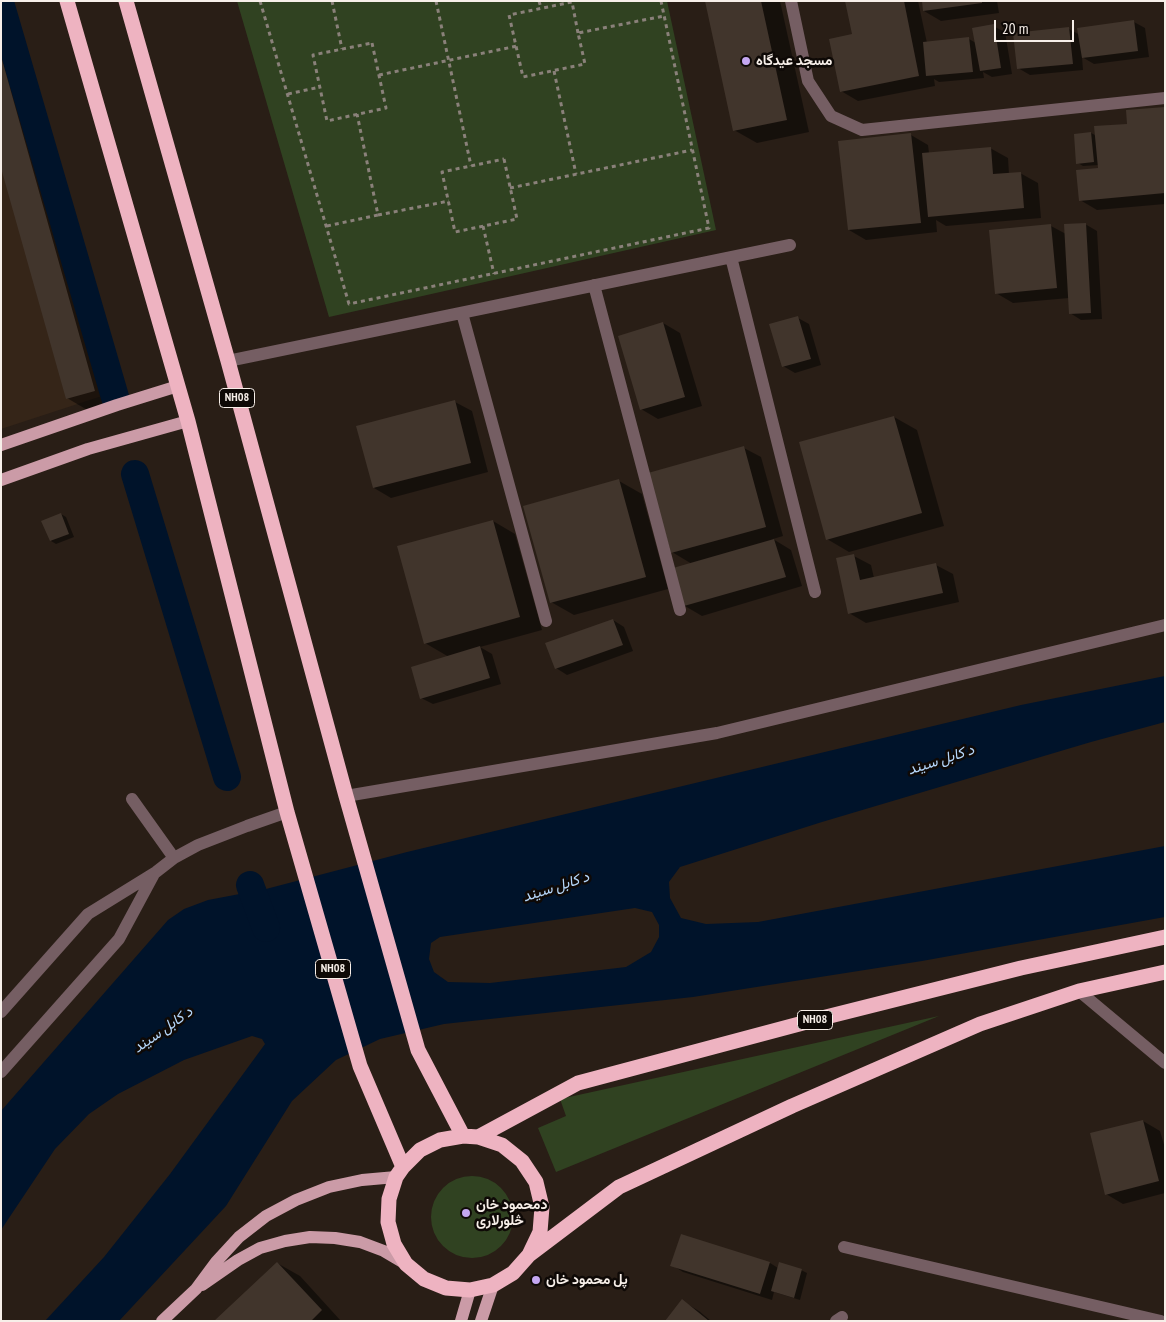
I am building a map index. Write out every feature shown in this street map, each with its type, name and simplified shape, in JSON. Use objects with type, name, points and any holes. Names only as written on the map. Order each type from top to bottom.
[{"type":"highway","name":"NH08","points":[[67,1],[188,421],[288,812],[360,1066],[400,1172]]},
{"type":"highway","name":"NH08","points":[[126,1],[228,361],[346,796],[418,1050],[470,1136],[502,1145],[522,1161],[536,1182],[542,1207],[540,1232],[529,1255]]},
{"type":"highway","name":"NH08","points":[[1165,937],[1011,970],[578,1083],[470,1136],[440,1140],[420,1150],[400,1172],[389,1199],[388,1222],[394,1244],[406,1264],[424,1279],[446,1288],[470,1290],[493,1285],[513,1273],[529,1255],[619,1187],[792,1106],[980,1024],[1079,991],[1165,972]]},
{"type":"main road","points":[[1,445],[178,386]]},
{"type":"main road","points":[[1,480],[88,449],[188,421]]},
{"type":"main road","points":[[162,1321],[196,1288],[216,1262],[240,1237],[266,1216],[296,1200],[329,1187],[400,1172]]},
{"type":"main road","points":[[196,1288],[260,1248],[310,1237],[360,1242],[384,1251],[406,1264]]},
{"type":"main road","points":[[481,1321],[493,1285]]},
{"type":"main road","points":[[461,1321],[470,1290]]},
{"type":"street","points":[[791,1],[808,82],[831,116],[862,130],[1165,98]]},
{"type":"street","points":[[228,361],[790,245]]},
{"type":"street","points":[[731,257],[815,592]]},
{"type":"street","points":[[594,285],[680,610]]},
{"type":"street","points":[[462,313],[546,621]]},
{"type":"street","points":[[346,796],[717,733],[1165,626]]},
{"type":"street","points":[[132,799],[174,858]]},
{"type":"street","points":[[1,1012],[88,914],[156,872],[174,858],[214,838],[288,812]]},
{"type":"street","points":[[1,1072],[119,938],[156,872]]},
{"type":"street","points":[[1079,991],[1165,1063]]},
{"type":"street","points":[[844,1247],[1161,1321]]},
{"type":"path","points":[[260,1],[349,304],[709,228],[661,1]]},
{"type":"path","points":[[332,1],[342,49]]},
{"type":"path","points":[[436,1],[471,166]]},
{"type":"path","points":[[539,1],[541,8]]},
{"type":"path","points":[[572,2],[585,64],[523,78],[510,15],[541,8],[572,2]]},
{"type":"path","points":[[578,33],[664,16]]},
{"type":"path","points":[[372,43],[379,75],[386,108],[327,121],[313,55],[372,43]]},
{"type":"path","points":[[379,75],[516,46]]},
{"type":"path","points":[[554,71],[576,174]]},
{"type":"path","points":[[288,94],[320,87]]},
{"type":"path","points":[[357,114],[378,215]]},
{"type":"path","points":[[510,188],[692,150]]},
{"type":"path","points":[[504,159],[510,188],[516,219],[455,232],[442,172],[504,159]]},
{"type":"path","points":[[326,226],[448,201]]},
{"type":"path","points":[[483,226],[494,274]]},
{"type":"shaded area","points":[[1,51],[102,396],[1,429]]},
{"type":"green space","points":[[237,1],[667,1],[716,230],[329,317]]},
{"type":"green space","points":[[939,1016],[556,1172],[538,1128],[566,1116],[560,1099]]},
{"type":"green space","points":[[472,1176],[488,1179],[501,1188],[510,1201],[513,1217],[510,1233],[501,1246],[488,1255],[472,1258],[456,1255],[443,1246],[434,1233],[431,1217],[434,1201],[443,1188],[456,1179]]},
{"type":"water","name":"د کابل سيند","points":[[1165,676],[1165,722],[1091,742],[822,822],[680,867],[669,882],[670,898],[681,918],[706,924],[758,922],[1165,846],[1165,917],[922,961],[693,997],[444,1024],[380,1039],[336,1060],[292,1101],[226,1206],[119,1321],[45,1321],[104,1257],[170,1174],[265,1044],[262,1039],[252,1036],[184,1060],[118,1094],[89,1114],[55,1149],[1,1230],[1,1111],[168,920],[184,909],[208,900],[266,889],[407,852],[1021,705]],"holes":[[[635,908],[652,912],[659,925],[659,937],[651,952],[626,967],[490,983],[448,982],[434,972],[429,959],[431,943],[440,937]]]},
{"type":"building","name":"مسجد عیدگاه","points":[[705,1],[761,1],[787,120],[733,131]]},
{"type":"building","points":[[845,1],[904,1],[919,76],[840,92],[829,39],[852,34]]},
{"type":"building","points":[[922,1],[982,1],[982,3],[923,11]]},
{"type":"building","points":[[1134,20],[1138,51],[1082,58],[1077,28]]},
{"type":"building","points":[[994,24],[1001,68],[980,71],[972,28]]},
{"type":"building","points":[[1069,27],[1073,64],[1017,69],[1013,33]]},
{"type":"building","points":[[969,37],[973,72],[926,76],[923,42]]},
{"type":"building","points":[[1,56],[95,391],[66,399],[1,168]]},
{"type":"building","points":[[1165,107],[1165,193],[1079,201],[1076,170],[1098,168],[1094,126],[1127,124],[1126,110]]},
{"type":"building","points":[[1091,132],[1094,162],[1076,164],[1074,134]]},
{"type":"building","points":[[911,133],[921,223],[848,230],[838,141]]},
{"type":"building","points":[[991,147],[993,174],[1021,172],[1024,208],[928,217],[922,153]]},
{"type":"building","points":[[1086,223],[1091,313],[1069,314],[1064,224]]},
{"type":"building","points":[[1051,224],[1057,288],[995,294],[989,230]]},
{"type":"building","points":[[798,316],[811,359],[782,367],[769,324]]},
{"type":"building","points":[[663,322],[685,397],[640,410],[618,336]]},
{"type":"building","points":[[455,400],[471,463],[373,488],[356,426]]},
{"type":"building","points":[[894,416],[922,513],[826,540],[799,442]]},
{"type":"building","points":[[744,446],[766,527],[671,553],[648,473]]},
{"type":"building","points":[[619,479],[646,577],[550,603],[523,506]]},
{"type":"building","points":[[61,513],[69,534],[50,541],[41,521]]},
{"type":"building","points":[[493,520],[520,617],[424,644],[397,546]]},
{"type":"building","points":[[774,539],[786,577],[684,606],[673,568]]},
{"type":"building","points":[[854,554],[860,580],[936,563],[943,593],[848,614],[836,558]]},
{"type":"building","points":[[613,619],[623,645],[555,669],[545,643]]},
{"type":"building","points":[[480,646],[490,678],[420,699],[411,667]]},
{"type":"building","points":[[1143,1120],[1159,1181],[1105,1195],[1090,1133]]},
{"type":"building","points":[[681,1234],[770,1262],[760,1294],[670,1266]]},
{"type":"building","points":[[277,1262],[322,1310],[311,1321],[214,1321]]},
{"type":"building","points":[[779,1262],[802,1269],[794,1298],[771,1291]]},
{"type":"building","points":[[682,1299],[709,1321],[665,1321]]},
{"type":"waterway","points":[[1,6],[115,397]]},
{"type":"waterway","points":[[135,474],[227,777]]},
{"type":"waterway","points":[[250,885],[266,928]]},
{"type":"place","name":"مسجد عیدگاه","points":[[746,61]]},
{"type":"place","name":"دمحمود خان څلورلاری","points":[[466,1213]]},
{"type":"place","name":"پل محمود خان","points":[[536,1280]]}]
